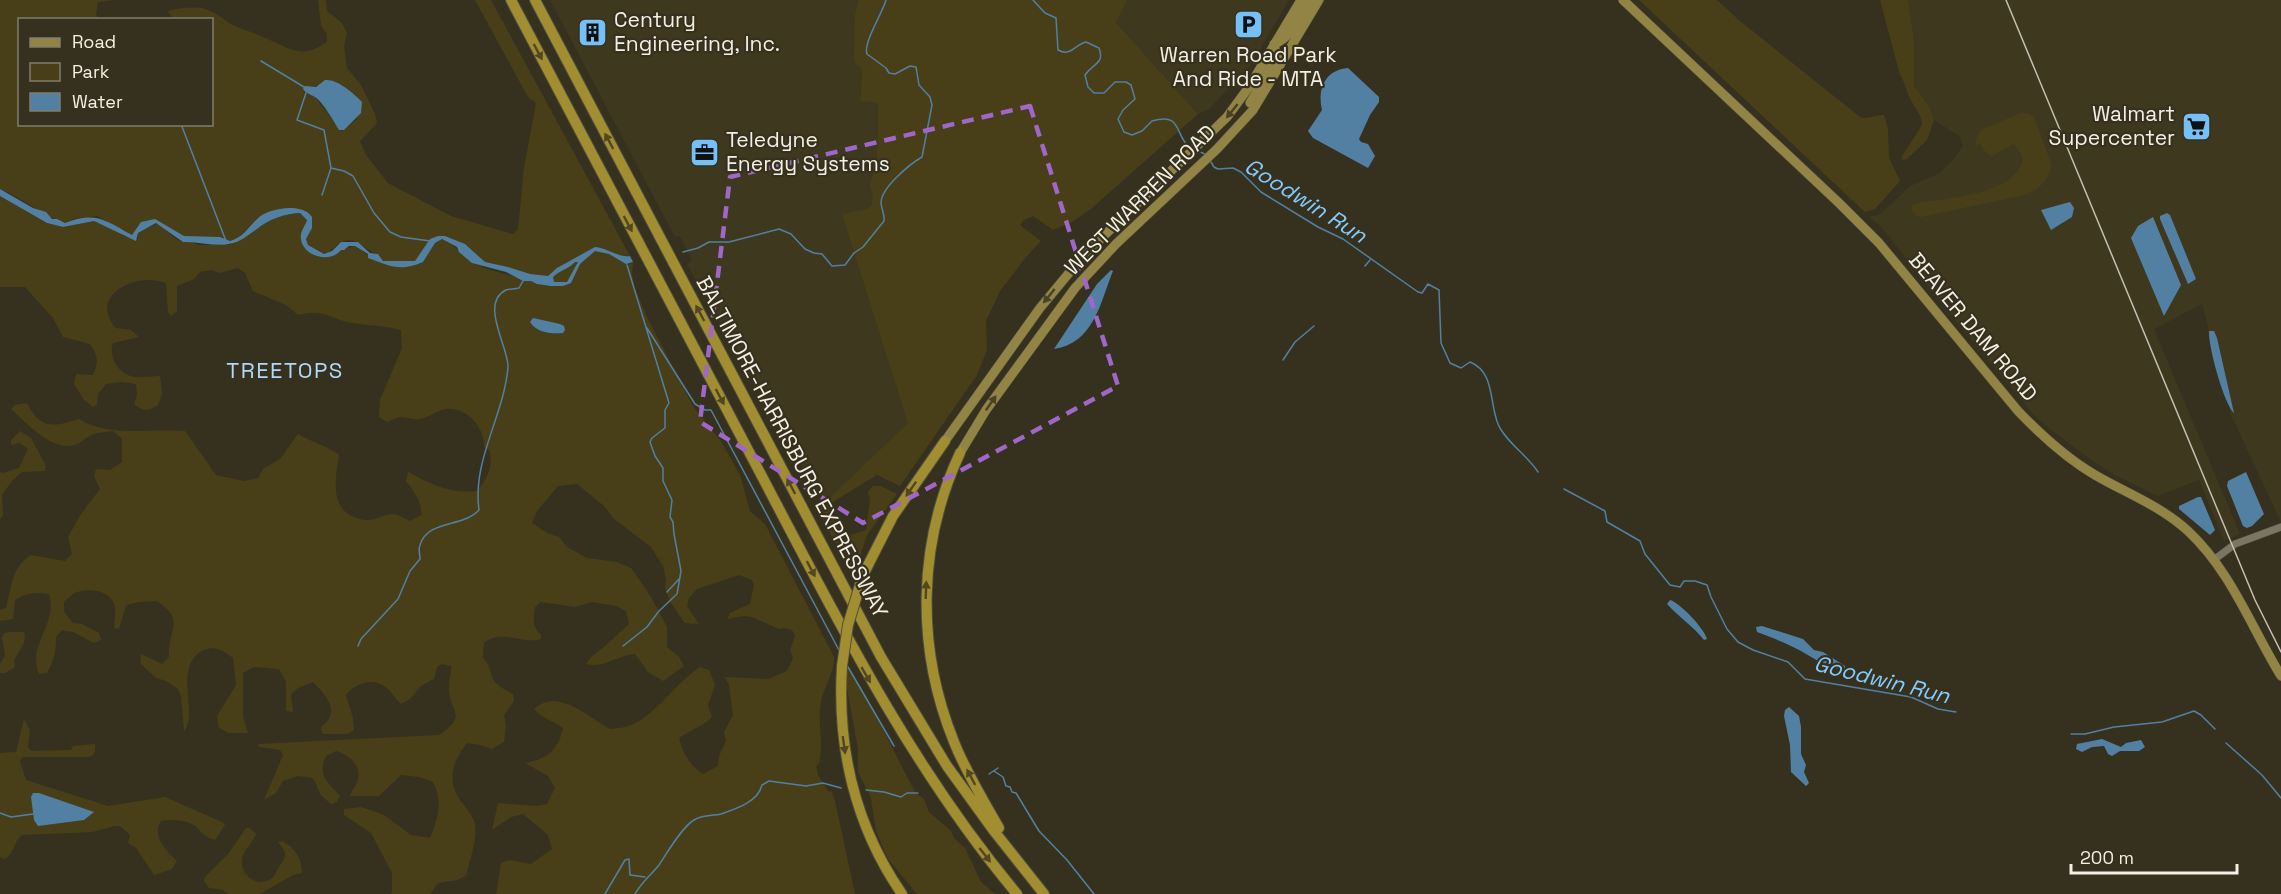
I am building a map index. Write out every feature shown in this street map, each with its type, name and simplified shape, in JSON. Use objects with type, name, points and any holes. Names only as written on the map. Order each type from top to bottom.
[{"type":"highway","name":"BALTIMORE-HARRISBURG EXPRESSWAY","points":[[511,0],[862,668],[929,777],[977,844],[1017,894]]},
{"type":"highway","name":"BALTIMORE-HARRISBURG EXPRESSWAY","points":[[535,0],[881,657],[947,766],[1044,894]]},
{"type":"highway","points":[[902,894],[876,850],[852,787],[842,733],[842,666],[848,625],[863,575],[893,516],[945,441]]},
{"type":"highway","points":[[960,453],[942,497],[930,547],[925,602],[928,647],[936,688],[954,742],[970,776],[1020,865]]},
{"type":"main road","name":"WEST WARREN ROAD","points":[[945,441],[1064,278],[1104,234],[1203,141],[1240,101],[1301,0]]},
{"type":"main road","points":[[1226,140],[1275,61],[1274,44],[1290,35],[1310,0]]},
{"type":"main road","name":"WEST WARREN ROAD","points":[[960,453],[986,410],[1075,288],[1116,244],[1226,140],[1253,110],[1318,0]]},
{"type":"main road","name":"BEAVER DAM ROAD","points":[[1623,0],[1879,243],[2010,402],[2035,429],[2083,467],[2152,505],[2175,520],[2196,539],[2215,559],[2281,676]]},
{"type":"street","points":[[2215,559],[2235,544],[2281,527]]},
{"type":"highlighted area","points":[[1030,106],[1118,386],[863,523],[700,422],[730,177]]},
{"type":"shaded area","points":[[550,0],[867,0],[860,101],[878,102],[876,223],[923,422],[825,503],[772,417],[687,264],[692,260],[680,236],[675,237]]},
{"type":"shaded area","points":[[1097,0],[1289,0],[1251,65],[1209,109],[1198,114]]},
{"type":"shaded area","points":[[1908,0],[2281,0],[2281,522],[2231,415],[2202,304],[2154,329],[2240,534],[2224,541],[2199,480],[2158,496],[2113,474],[2091,460],[2033,414],[1883,229],[1869,216],[1878,215],[1885,210],[1910,186],[1940,173],[1963,145],[1959,136],[1934,120],[1930,108],[1914,85],[1914,41]]},
{"type":"green space","points":[[0,0],[116,0],[98,2],[98,18],[18,18],[18,126],[213,126],[213,18],[172,18],[168,11],[186,8],[205,9],[236,27],[287,48],[309,51],[327,42],[327,34],[321,25],[318,0],[326,0],[327,11],[342,23],[347,33],[344,46],[347,68],[361,85],[375,114],[377,123],[360,141],[366,155],[388,183],[451,216],[513,234],[518,229],[524,168],[536,103],[524,90],[475,0],[491,0],[630,256],[620,255],[630,264],[633,262],[632,274],[635,289],[694,408],[721,441],[740,475],[750,511],[765,524],[834,657],[833,668],[821,702],[820,755],[816,766],[818,775],[828,791],[832,792],[835,801],[855,894],[496,894],[501,863],[509,860],[531,864],[552,849],[548,835],[523,814],[511,817],[492,830],[498,803],[537,806],[547,804],[555,788],[548,776],[525,763],[540,759],[550,753],[558,743],[563,728],[534,709],[543,703],[563,702],[610,729],[627,727],[648,715],[700,667],[709,670],[715,685],[708,705],[712,717],[679,738],[687,758],[703,774],[718,766],[719,756],[726,741],[724,732],[733,715],[729,685],[725,677],[768,679],[787,671],[793,658],[790,650],[795,636],[792,630],[779,629],[752,617],[727,619],[730,613],[750,604],[754,585],[752,580],[739,575],[697,589],[689,598],[687,606],[699,624],[685,623],[670,602],[665,587],[663,566],[651,547],[613,518],[604,506],[577,484],[558,486],[537,511],[532,523],[547,533],[559,537],[567,547],[587,558],[617,562],[631,568],[648,592],[667,627],[667,647],[679,657],[684,666],[663,681],[648,672],[635,654],[598,665],[586,664],[629,624],[626,611],[616,606],[592,602],[575,607],[541,602],[535,607],[534,619],[541,639],[499,637],[484,642],[483,658],[492,677],[499,685],[513,694],[514,701],[504,715],[506,725],[504,742],[492,749],[467,743],[457,760],[452,778],[453,784],[475,824],[474,843],[466,876],[438,883],[430,894],[390,894],[392,893],[392,873],[371,833],[344,815],[344,809],[361,807],[376,812],[384,815],[411,835],[430,838],[439,803],[433,782],[419,777],[401,775],[379,796],[350,796],[357,783],[358,768],[349,757],[336,751],[326,756],[323,774],[340,796],[337,802],[331,804],[321,795],[313,778],[298,776],[283,781],[276,793],[264,800],[283,755],[280,750],[259,747],[258,744],[439,735],[449,728],[456,717],[449,694],[451,666],[442,664],[437,667],[434,679],[421,686],[410,699],[401,704],[389,690],[379,683],[368,682],[353,688],[346,695],[354,730],[348,734],[322,734],[321,727],[330,715],[330,704],[313,682],[298,688],[291,694],[293,712],[286,711],[286,682],[279,669],[254,667],[243,673],[243,716],[248,733],[229,733],[219,728],[217,716],[236,685],[233,658],[212,648],[204,650],[195,657],[189,667],[189,714],[188,724],[184,731],[181,696],[178,689],[156,678],[140,663],[141,654],[162,664],[169,657],[174,626],[171,614],[157,601],[126,605],[119,629],[114,628],[115,609],[111,599],[103,593],[91,590],[80,591],[71,596],[64,602],[64,612],[73,623],[82,624],[99,633],[101,640],[94,643],[73,632],[62,630],[56,637],[54,656],[47,673],[39,674],[36,663],[37,653],[50,616],[49,594],[31,594],[15,600],[13,619],[0,621],[0,610],[6,608],[13,578],[24,560],[31,555],[65,561],[72,554],[68,537],[81,514],[100,489],[94,476],[96,469],[110,470],[122,462],[122,439],[113,431],[94,434],[78,444],[59,445],[41,436],[25,422],[11,409],[15,405],[27,403],[37,418],[48,424],[62,424],[79,419],[91,425],[117,430],[185,431],[216,475],[244,481],[258,478],[263,469],[280,459],[298,434],[339,455],[336,485],[339,504],[353,517],[365,520],[393,514],[410,521],[421,515],[419,501],[406,481],[408,472],[441,487],[467,492],[477,491],[489,472],[491,461],[489,450],[484,447],[478,425],[467,414],[460,411],[445,409],[422,418],[400,417],[387,422],[379,417],[380,400],[402,348],[401,330],[353,323],[321,313],[298,315],[286,305],[253,291],[245,273],[238,268],[219,273],[212,270],[200,272],[194,279],[177,286],[177,311],[171,316],[168,312],[166,283],[141,280],[119,289],[111,297],[107,306],[109,316],[116,328],[131,330],[139,337],[113,343],[112,353],[115,363],[118,368],[131,376],[160,376],[162,394],[158,405],[143,409],[134,404],[137,395],[136,384],[121,382],[106,384],[98,394],[97,405],[93,407],[84,400],[74,384],[76,374],[93,375],[97,359],[90,344],[63,337],[53,318],[25,287],[0,287],[0,196],[47,223],[63,227],[94,221],[123,236],[138,239],[138,233],[158,223],[176,239],[199,245],[229,245],[278,216],[300,213],[307,220],[303,238],[313,255],[337,254],[341,250],[355,246],[368,255],[368,258],[395,266],[408,266],[423,262],[435,243],[442,239],[477,265],[519,278],[508,267],[485,262],[466,245],[445,236],[431,239],[415,261],[383,261],[378,254],[358,242],[349,240],[341,242],[324,254],[308,245],[306,239],[311,230],[312,217],[292,209],[261,216],[241,235],[228,241],[185,236],[155,221],[141,222],[132,235],[97,216],[74,219],[65,223],[0,189]],"holes":[[[330,80],[360,100],[357,119],[342,131],[339,130],[316,99],[311,88]]]},
{"type":"green space","points":[[859,0],[1127,0],[1116,22],[1198,114],[1092,208],[1072,222],[1053,230],[1033,216],[1024,220],[1020,225],[1041,241],[1000,291],[986,321],[987,350],[977,375],[900,486],[877,475],[828,505],[848,536],[866,530],[870,500],[868,492],[873,486],[881,486],[897,494],[867,535],[853,578],[818,509],[908,423],[842,214],[867,209],[872,204],[870,184],[877,159],[878,103],[860,101],[862,69],[855,63],[854,56],[855,14]]},
{"type":"green space","points":[[1639,0],[1717,0],[1860,117],[1884,115],[1888,129],[1889,158],[1900,181],[1875,209],[1865,212]]},
{"type":"green space","points":[[1880,0],[1908,0],[1914,41],[1914,85],[1930,108],[1934,120],[1927,140],[1907,159],[1902,160],[1902,156],[1922,125],[1922,121],[1900,75]]},
{"type":"green space","points":[[2020,113],[2028,113],[2034,117],[2052,166],[2042,184],[2025,195],[1921,217],[1915,215],[1911,209],[1913,204],[1959,197],[1993,188],[2008,180],[2018,171],[2023,158],[2014,144],[1992,156],[1987,154],[1979,143],[1975,147],[1981,130]]},
{"type":"green space","points":[[20,431],[31,438],[46,466],[45,471],[22,472],[12,481],[2,495],[3,515],[0,519],[0,472],[19,468],[28,449],[20,443],[11,445],[11,440]]},
{"type":"green space","points":[[24,632],[25,640],[14,661],[15,667],[5,673],[0,673],[0,663],[5,656],[2,637],[4,633]]},
{"type":"green space","points":[[846,665],[862,689],[915,792],[924,799],[929,812],[951,831],[954,838],[965,848],[981,882],[995,894],[917,894],[888,859],[876,831],[871,798],[858,772],[858,749],[846,683]]},
{"type":"green space","points":[[24,719],[30,730],[28,747],[31,751],[71,750],[73,746],[95,744],[95,752],[88,757],[22,757],[20,761],[26,780],[108,806],[165,797],[225,825],[215,840],[188,822],[161,821],[158,832],[161,843],[177,861],[172,869],[154,875],[136,848],[128,843],[130,835],[120,826],[92,832],[22,835],[8,857],[4,859],[0,857],[0,753],[16,752]]},
{"type":"green space","points":[[246,828],[250,828],[256,834],[244,852],[242,861],[245,873],[249,877],[259,882],[272,878],[285,857],[285,852],[278,842],[282,841],[297,854],[302,873],[293,875],[260,894],[227,894],[223,890],[209,888],[204,881],[205,877],[229,853]]},
{"type":"water","points":[[1348,68],[1379,97],[1379,102],[1359,139],[1368,144],[1375,156],[1368,168],[1313,138],[1308,131],[1322,110],[1322,88],[1328,77],[1334,72]]},
{"type":"water","points":[[325,80],[340,84],[362,102],[361,113],[344,130],[339,130],[321,103],[303,89],[305,86],[316,87]]},
{"type":"water","points":[[0,189],[33,208],[46,212],[52,219],[65,223],[76,219],[100,219],[132,235],[141,222],[155,219],[184,236],[220,237],[230,241],[242,235],[256,220],[268,212],[293,208],[301,209],[312,217],[312,228],[306,239],[308,245],[324,254],[332,251],[341,242],[358,242],[370,253],[378,254],[383,261],[415,261],[430,239],[445,236],[465,244],[485,262],[530,274],[548,276],[557,268],[595,247],[622,256],[630,256],[633,262],[626,264],[609,254],[595,251],[580,264],[571,283],[551,286],[523,281],[506,272],[472,263],[459,252],[457,247],[442,239],[435,243],[423,262],[408,267],[389,265],[368,258],[368,254],[355,246],[349,246],[329,257],[315,255],[304,247],[301,241],[301,234],[307,220],[300,213],[272,220],[233,243],[215,245],[183,242],[156,223],[138,233],[136,241],[94,221],[63,227],[47,223],[0,196]],"holes":[[[578,262],[567,282],[554,282],[553,277]]]},
{"type":"water","points":[[2070,202],[2074,208],[2072,217],[2051,230],[2041,210]]},
{"type":"water","points":[[2167,213],[2170,215],[2196,279],[2188,284],[2160,219],[2160,216]]},
{"type":"water","points":[[2153,217],[2181,285],[2164,316],[2131,238],[2138,226]]},
{"type":"water","points":[[1111,270],[1113,271],[1099,308],[1087,330],[1078,339],[1054,349],[1097,284]]},
{"type":"water","points":[[533,318],[560,324],[565,330],[563,333],[540,331],[530,322]]},
{"type":"water","points":[[2209,331],[2214,331],[2217,338],[2234,413],[2217,374]]},
{"type":"water","points":[[2246,472],[2264,514],[2247,528],[2243,526],[2227,486],[2228,481]]},
{"type":"water","points":[[2201,497],[2215,530],[2210,535],[2179,509],[2179,506]]},
{"type":"water","points":[[1670,600],[1691,616],[1707,639],[1704,640],[1667,604]]},
{"type":"water","points":[[1762,626],[1803,639],[1814,650],[1823,652],[1845,666],[1845,669],[1828,666],[1791,646],[1757,632],[1756,627]]},
{"type":"water","points":[[1789,707],[1799,716],[1801,754],[1806,765],[1804,772],[1809,783],[1806,786],[1791,772],[1790,745],[1784,716],[1785,710]]},
{"type":"water","points":[[2102,739],[2121,747],[2126,743],[2141,740],[2145,747],[2139,751],[2120,751],[2112,756],[2108,754],[2104,746],[2092,747],[2082,752],[2076,749],[2077,744]]},
{"type":"water","points":[[33,793],[94,812],[84,820],[38,826],[34,820],[31,797]]},
{"type":"waterway","points":[[683,252],[709,242],[729,242],[779,229],[791,234],[805,249],[822,254],[832,266],[845,265],[884,221],[881,202],[886,190],[897,176],[922,157],[932,105],[930,97],[919,85],[916,67],[910,66],[895,74],[889,73],[886,68],[867,54],[870,36],[886,0]]},
{"type":"waterway","name":"Goodwin Run","points":[[1033,0],[1045,13],[1056,18],[1058,50],[1066,52],[1086,42],[1099,48],[1099,60],[1085,75],[1088,87],[1094,93],[1104,93],[1115,82],[1126,82],[1131,85],[1135,99],[1123,110],[1118,119],[1124,132],[1132,135],[1142,131],[1152,121],[1169,120],[1177,126],[1190,148]]},
{"type":"waterway","points":[[261,61],[304,87]]},
{"type":"waterway","points":[[306,93],[297,120],[324,130],[331,168],[322,195]]},
{"type":"waterway","points":[[182,126],[226,241]]},
{"type":"waterway","name":"Goodwin Run","points":[[1198,151],[1207,155]]},
{"type":"waterway","name":"Goodwin Run","points":[[1211,162],[1218,169],[1233,168],[1241,172],[1261,192],[1318,227],[1343,239],[1418,292],[1422,293],[1428,284],[1439,290],[1441,343],[1450,363],[1461,368],[1470,362],[1484,373],[1501,430],[1538,472]]},
{"type":"waterway","points":[[331,168],[353,176],[374,213],[390,232],[401,237],[430,241]]},
{"type":"waterway","points":[[1365,266],[1370,260]]},
{"type":"waterway","points":[[623,646],[647,627],[659,611],[677,594],[681,571],[673,522],[670,517],[672,500],[663,481],[663,468],[650,442],[665,428],[665,410],[669,403],[627,265]]},
{"type":"waterway","points":[[358,646],[361,639],[398,599],[410,571],[420,559],[419,547],[424,537],[438,527],[472,516],[479,510],[480,473],[501,403],[508,367],[497,326],[495,305],[498,296],[506,290],[519,288],[523,281]]},
{"type":"waterway","points":[[1283,360],[1295,342],[1314,326]]},
{"type":"waterway","points":[[647,328],[695,404],[705,410],[711,410],[840,652]]},
{"type":"waterway","name":"Goodwin Run","points":[[1564,489],[1605,511],[1607,522],[1640,541],[1645,554],[1670,585],[1680,587],[1684,581],[1695,581],[1707,585],[1727,629],[1738,642],[1753,650],[1788,662],[1805,679],[1911,697],[1938,709],[1956,712]]},
{"type":"waterway","points":[[667,592],[679,579]]},
{"type":"waterway","points":[[848,667],[894,746]]},
{"type":"waterway","name":"Goodwin Run","points":[[2071,734],[2085,734],[2114,727],[2162,722],[2194,711],[2215,729]]},
{"type":"waterway","name":"Goodwin Run","points":[[2226,743],[2262,775],[2281,798]]},
{"type":"waterway","points":[[989,774],[998,768]]},
{"type":"waterway","points":[[994,771],[1003,777],[1006,786],[1016,793],[1039,831],[1067,860],[1094,894]]},
{"type":"waterway","points":[[635,894],[689,823],[697,818],[721,814],[746,804],[756,796],[762,785],[769,781],[806,786],[823,783],[841,788]]},
{"type":"waterway","points":[[866,790],[901,797],[907,793],[918,793]]},
{"type":"waterway","points":[[0,813],[11,817],[33,814]]},
{"type":"waterway","points":[[605,894],[625,860],[629,859],[630,875],[645,877]]},
{"type":"tram line","points":[[2006,0],[2255,600],[2281,652]]},
{"type":"place","name":"Warren Road Park And Ride - MTA","points":[[1248,24]]},
{"type":"place","name":"Century Engineering, Inc.","points":[[593,32]]},
{"type":"place","name":"Walmart Supercenter","points":[[2196,126]]},
{"type":"place","name":"Teledyne Energy Systems","points":[[705,152]]},
{"type":"district","name":"TREETOPS","points":[[285,370]]}]
